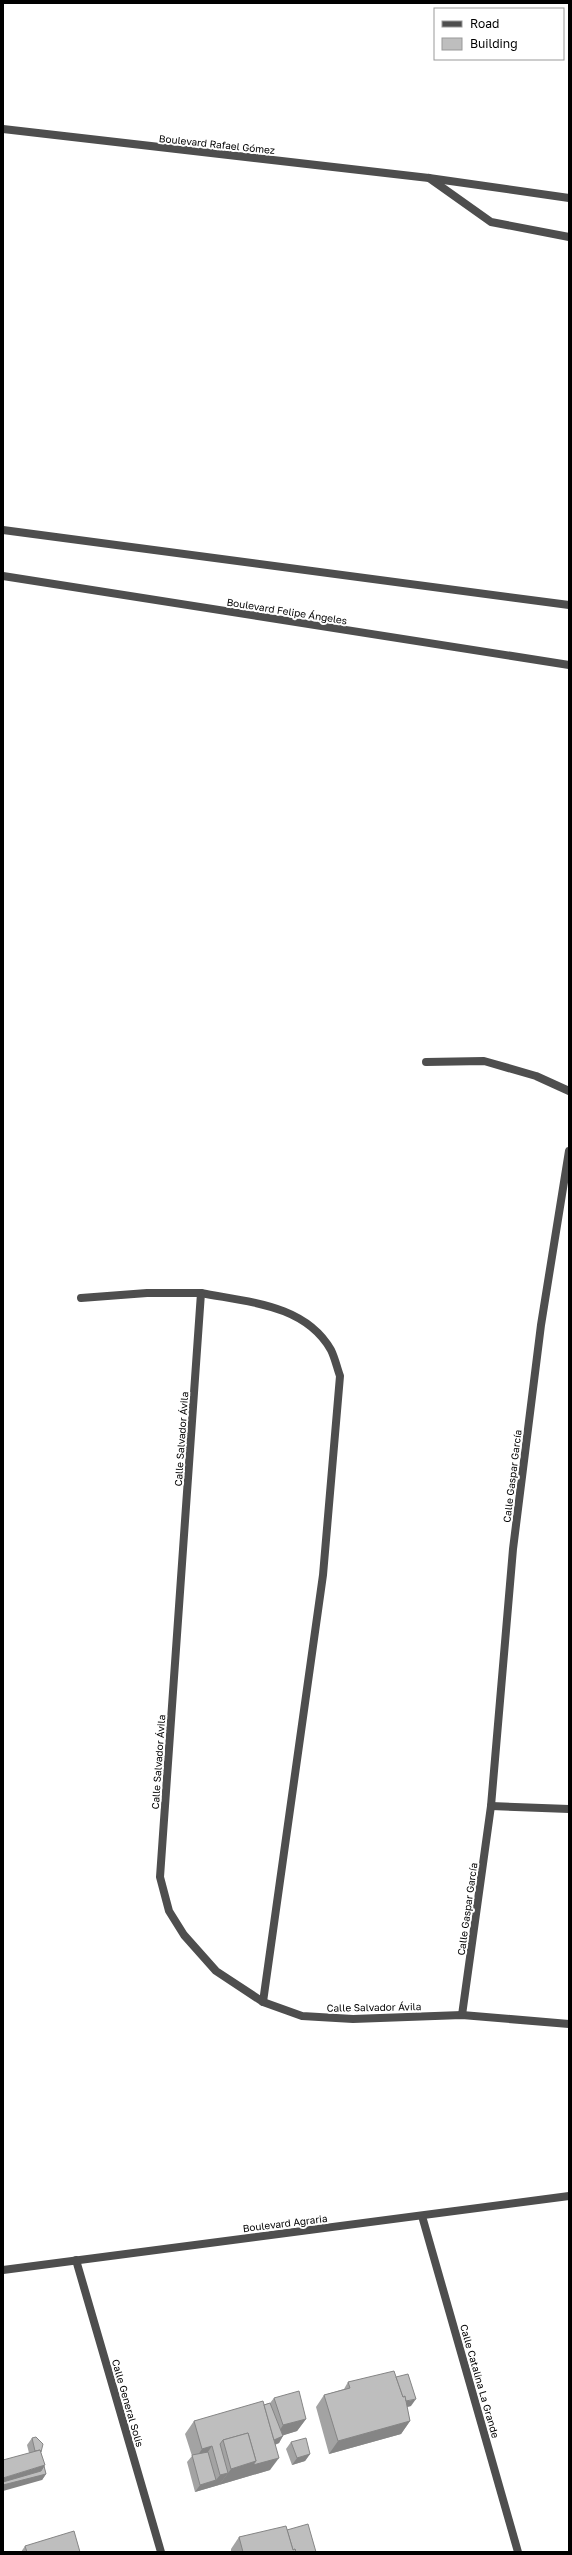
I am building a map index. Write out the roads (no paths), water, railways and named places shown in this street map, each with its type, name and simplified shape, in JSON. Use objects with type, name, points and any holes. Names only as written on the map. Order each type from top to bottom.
[{"type":"street","name":"Boulevard Rafael Gómez","points":[[3,130],[429,178],[569,198]]},
{"type":"street","name":"Boulevard Rafael Gómez","points":[[429,178],[491,222],[569,237]]},
{"type":"street","points":[[3,530],[569,605]]},
{"type":"street","name":"Boulevard Felipe Ángeles","points":[[3,576],[569,664]]},
{"type":"street","points":[[426,1062],[484,1061],[536,1076],[569,1091]]},
{"type":"street","name":"Calle Gaspar García","points":[[462,2015],[491,1806],[512,1549],[541,1325],[569,1151]]},
{"type":"street","points":[[81,1298],[146,1293],[201,1293],[276,1308],[309,1324],[331,1350],[340,1376],[324,1575],[263,2002]]},
{"type":"street","name":"Calle Salvador Ávila","points":[[201,1293],[160,1877],[169,1911],[184,1935],[216,1970],[263,2002],[302,2016],[353,2019],[462,2015],[569,2024]]},
{"type":"street","points":[[491,1806],[569,1809]]},
{"type":"street","name":"Boulevard Agraria","points":[[3,2270],[569,2196]]},
{"type":"street","name":"Calle Catalina La Grande","points":[[422,2216],[518,2552]]},
{"type":"street","name":"Calle General Solis","points":[[76,2260],[161,2552]]}]
